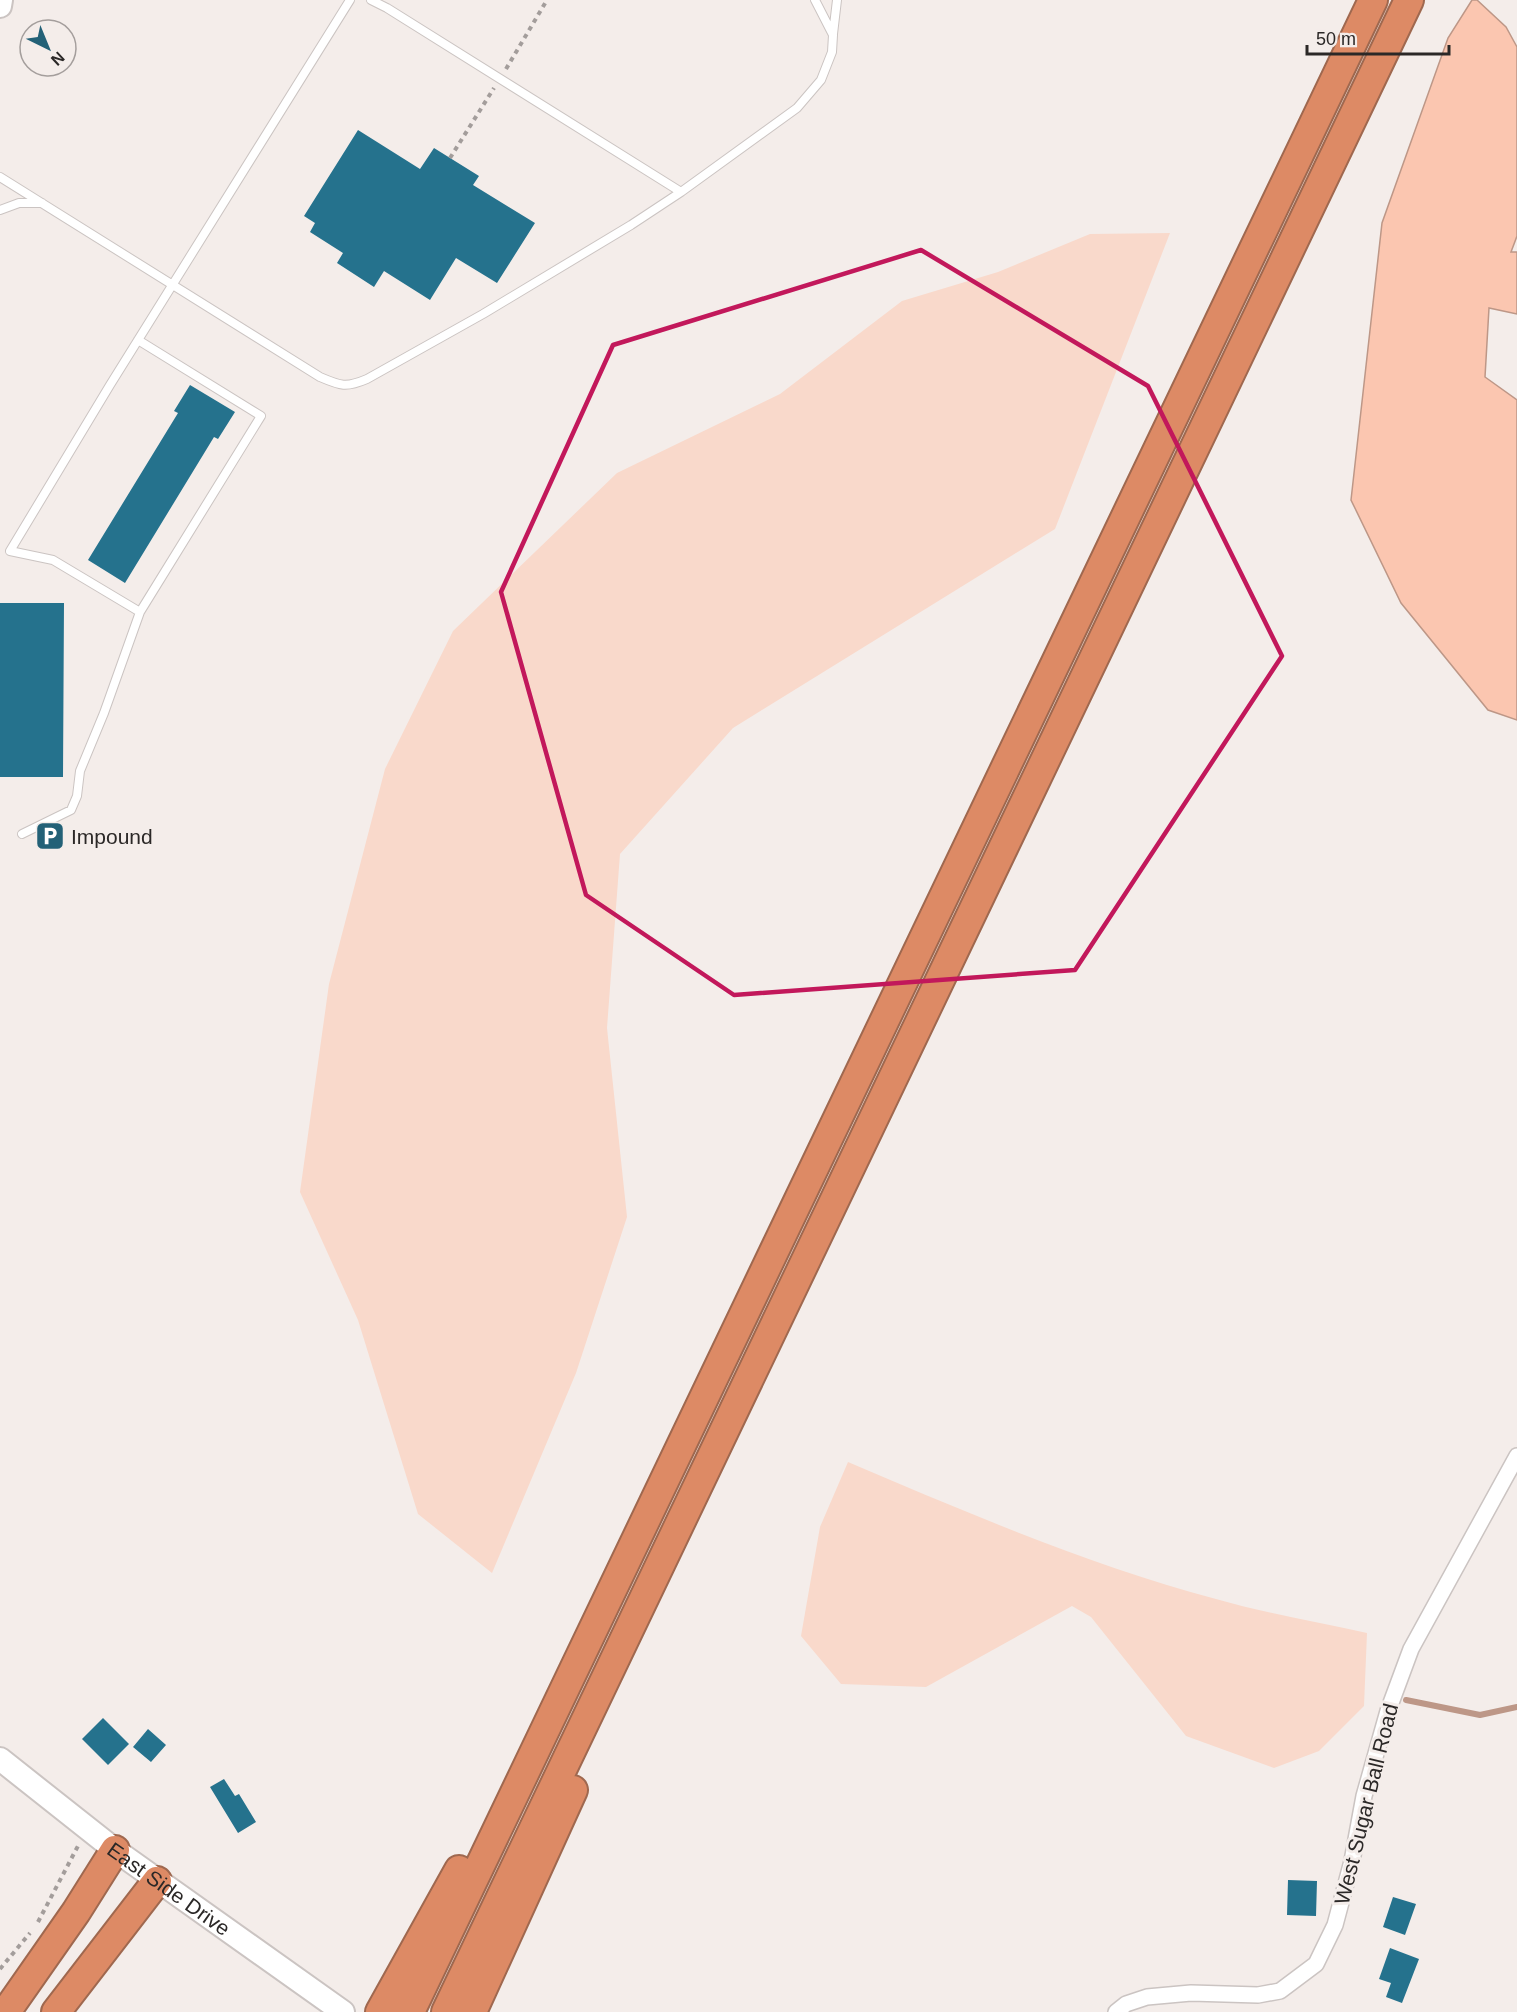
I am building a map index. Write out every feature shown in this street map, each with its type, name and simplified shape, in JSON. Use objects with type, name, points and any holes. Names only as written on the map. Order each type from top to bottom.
[{"type":"highway","points":[[410,2012],[1372,0]]},
{"type":"highway","points":[[446,2012],[1410,0]]},
{"type":"highway","points":[[472,2012],[585,1765],[696,1489]]},
{"type":"highway","points":[[380,2012],[590,1638]]},
{"type":"highway","points":[[6,2012],[76,1912],[115,1850]]},
{"type":"highway","points":[[56,2012],[157,1881]]},
{"type":"main road","points":[[0,6],[1,0]]},
{"type":"main road","name":"East Side Drive","points":[[0,1759],[157,1881],[343,2012]]},
{"type":"street","name":"West Sugar Ball Road","points":[[1116,2012],[1126,2004],[1147,1997],[1191,1993],[1258,1995],[1280,1991],[1316,1964],[1335,1924],[1352,1861],[1367,1785],[1388,1711],[1411,1649],[1517,1456]]},
{"type":"lane","points":[[140,612],[53,560],[10,550],[350,0]]},
{"type":"lane","points":[[371,0],[501,78],[681,192]]},
{"type":"lane","points":[[814,0],[833,35]]},
{"type":"lane","points":[[0,177],[320,377],[339,385],[350,386],[367,379],[483,314],[631,225],[681,192],[797,108],[821,80],[832,52],[837,0]]},
{"type":"lane","points":[[0,210],[19,203],[42,203]]},
{"type":"lane","points":[[22,834],[71,810],[77,796],[80,771],[104,713],[140,612],[261,416],[138,340]]},
{"type":"path","points":[[450,158],[547,0]]},
{"type":"path","points":[[0,1970],[36,1926],[87,1828]]},
{"type":"highlighted area","points":[[921,250],[1148,386],[1282,656],[1075,970],[734,995],[586,895],[501,592],[613,345]]},
{"type":"shaded area","points":[[1472,0],[1477,0],[1506,27],[1517,47],[1517,236],[1511,252],[1517,252],[1517,314],[1489,308],[1485,377],[1517,400],[1517,720],[1488,710],[1401,603],[1351,500],[1382,223],[1448,38]]},
{"type":"shaded area","points":[[1170,233],[1055,529],[733,728],[620,854],[607,1028],[627,1217],[576,1373],[492,1573],[418,1514],[358,1320],[300,1192],[329,984],[385,769],[453,631],[617,473],[780,394],[902,301],[998,272],[1090,234]]},
{"type":"shaded area","points":[[848,1462],[984,1519],[1122,1570],[1235,1604],[1367,1633],[1364,1706],[1319,1751],[1274,1768],[1186,1736],[1091,1617],[1072,1606],[926,1687],[841,1684],[801,1636],[820,1527]]},
{"type":"building","points":[[358,130],[420,169],[434,148],[479,176],[473,185],[535,223],[497,283],[456,258],[430,300],[384,271],[374,287],[337,263],[343,253],[310,232],[315,223],[304,216]]},
{"type":"building","points":[[190,385],[235,412],[218,439],[214,437],[125,583],[88,560],[178,413],[174,411]]},
{"type":"building","points":[[0,603],[64,603],[63,777],[0,777]]},
{"type":"building","points":[[103,1718],[129,1744],[108,1765],[82,1739]]},
{"type":"building","points":[[148,1729],[166,1745],[151,1762],[133,1747]]},
{"type":"building","points":[[224,1779],[235,1796],[239,1794],[256,1822],[238,1833],[210,1787]]},
{"type":"building","points":[[1288,1880],[1317,1881],[1316,1916],[1287,1915]]},
{"type":"building","points":[[1393,1897],[1416,1904],[1405,1935],[1383,1927]]},
{"type":"building","points":[[1390,1948],[1419,1959],[1402,2003],[1386,1997],[1391,1983],[1379,1979]]},
{"type":"waterway","points":[[1406,1700],[1480,1715],[1517,1707]]},
{"type":"place","name":"Impound","points":[[50,836]]}]
